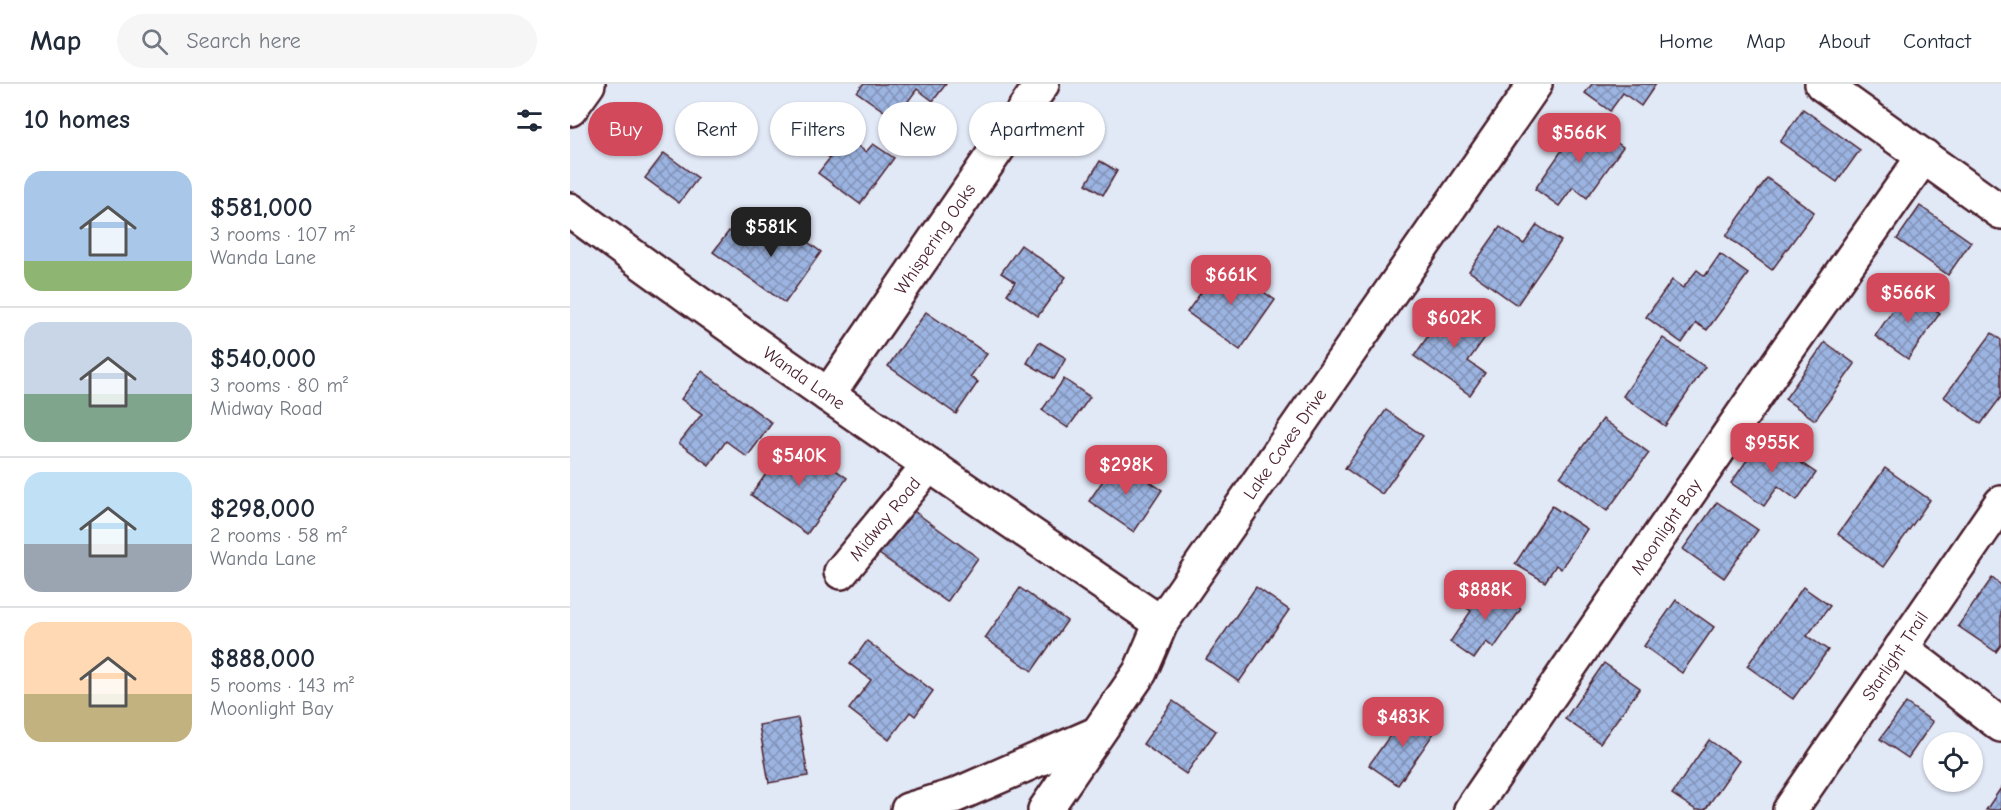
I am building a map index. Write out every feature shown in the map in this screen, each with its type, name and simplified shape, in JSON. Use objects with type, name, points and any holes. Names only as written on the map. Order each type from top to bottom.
[{"type":"street","points":[[570,109],[588,84]]},
{"type":"street","name":"Whispering Oaks","points":[[828,395],[1042,84]]},
{"type":"street","name":"Lake Coves Drive","points":[[1045,810],[1095,734],[1140,672],[1161,623],[1535,84]]},
{"type":"street","points":[[1822,84],[2001,212]]},
{"type":"street","name":"Moonlight Bay","points":[[1471,810],[1783,356],[1924,156]]},
{"type":"street","name":"Wanda Lane","points":[[570,210],[828,395],[1161,623]]},
{"type":"street","name":"Midway Road","points":[[841,572],[929,465]]},
{"type":"street","name":"Starlight Trail","points":[[1790,810],[2001,503]]},
{"type":"street","points":[[1901,648],[2001,725]]},
{"type":"street","points":[[908,810],[954,796],[1095,734]]},
{"type":"building","points":[[863,84],[946,84],[933,101],[917,89],[907,102],[878,102],[878,107],[857,92]]},
{"type":"building","points":[[1592,84],[1656,84],[1641,106],[1623,93],[1610,111],[1585,93]]},
{"type":"building","points":[[1803,109],[1860,150],[1837,182],[1780,142]]},
{"type":"building","points":[[1583,120],[1623,147],[1587,198],[1573,187],[1559,206],[1535,189]]},
{"type":"building","points":[[873,144],[878,147],[878,156],[894,158],[860,204],[818,173],[830,158],[827,156],[866,156],[866,152]]},
{"type":"building","points":[[663,154],[698,178],[679,203],[645,178]]},
{"type":"building","points":[[1100,161],[1117,171],[1103,195],[1086,184]]},
{"type":"building","points":[[1767,178],[1814,212],[1772,270],[1726,236]]},
{"type":"building","points":[[1920,206],[1971,242],[1948,275],[1897,239]]},
{"type":"building","points":[[771,215],[821,252],[785,303],[713,252],[729,231],[750,245]]},
{"type":"building","points":[[1537,225],[1561,241],[1517,305],[1469,271],[1500,227],[1524,244]]},
{"type":"building","points":[[1021,245],[1066,277],[1038,316],[1007,294],[1015,282],[1001,273]]},
{"type":"building","points":[[1720,254],[1748,274],[1707,330],[1696,323],[1682,343],[1646,317],[1672,280],[1683,288],[1697,270],[1705,276]]},
{"type":"building","points":[[1222,263],[1275,300],[1240,350],[1187,312]]},
{"type":"building","points":[[1907,290],[1940,313],[1908,359],[1875,336]]},
{"type":"building","points":[[1450,305],[1489,332],[1468,361],[1485,373],[1470,395],[1414,356]]},
{"type":"building","points":[[926,312],[987,354],[970,377],[978,382],[956,414],[888,366]]},
{"type":"building","points":[[1992,333],[2001,340],[2001,397],[1981,424],[1944,397]]},
{"type":"building","points":[[1663,338],[1705,367],[1665,426],[1623,396]]},
{"type":"building","points":[[1039,342],[1066,358],[1054,379],[1027,363]]},
{"type":"building","points":[[1825,342],[1855,364],[1815,420],[1785,399]]},
{"type":"building","points":[[702,371],[772,423],[747,457],[726,441],[709,465],[679,443],[702,414],[681,399]]},
{"type":"building","points":[[1064,379],[1090,397],[1068,428],[1042,410]]},
{"type":"building","points":[[1386,410],[1423,436],[1382,494],[1345,468]]},
{"type":"building","points":[[1603,419],[1649,453],[1607,511],[1560,477]]},
{"type":"building","points":[[1763,437],[1816,473],[1797,500],[1778,486],[1764,506],[1731,483]]},
{"type":"building","points":[[791,439],[847,478],[807,534],[751,495]]},
{"type":"building","points":[[1117,460],[1162,490],[1134,532],[1089,501]]},
{"type":"building","points":[[1885,468],[1930,500],[1883,567],[1838,534]]},
{"type":"building","points":[[1717,502],[1758,530],[1724,578],[1683,549]]},
{"type":"building","points":[[907,506],[978,558],[947,602],[875,551]]},
{"type":"building","points":[[1552,506],[1587,529],[1561,569],[1556,565],[1545,582],[1515,564]]},
{"type":"building","points":[[1992,578],[2001,585],[2001,645],[1996,652],[1958,626]]},
{"type":"building","points":[[1482,582],[1521,609],[1494,648],[1486,642],[1474,659],[1450,642],[1471,611],[1465,607]]},
{"type":"building","points":[[1256,587],[1289,610],[1239,682],[1206,659]]},
{"type":"building","points":[[1803,587],[1830,606],[1807,636],[1828,650],[1793,699],[1747,666]]},
{"type":"building","points":[[1020,588],[1067,621],[1032,671],[985,638]]},
{"type":"building","points":[[1676,600],[1714,627],[1682,673],[1644,646]]},
{"type":"building","points":[[867,641],[933,691],[915,716],[910,712],[889,740],[849,709],[871,680],[850,664]]},
{"type":"building","points":[[1604,663],[1640,688],[1600,743],[1565,719]]},
{"type":"building","points":[[1173,701],[1216,731],[1186,774],[1143,744]]},
{"type":"building","points":[[1906,703],[1933,722],[1926,732],[1923,732],[1923,736],[1908,758],[1880,739]]},
{"type":"building","points":[[1408,710],[1436,730],[1398,785],[1369,765]]},
{"type":"building","points":[[798,718],[808,776],[769,783],[759,725]]},
{"type":"building","points":[[1709,740],[1739,761],[1705,810],[1696,810],[1672,794]]},
{"type":"building","points":[[2001,788],[2001,810],[1986,810]]}]
